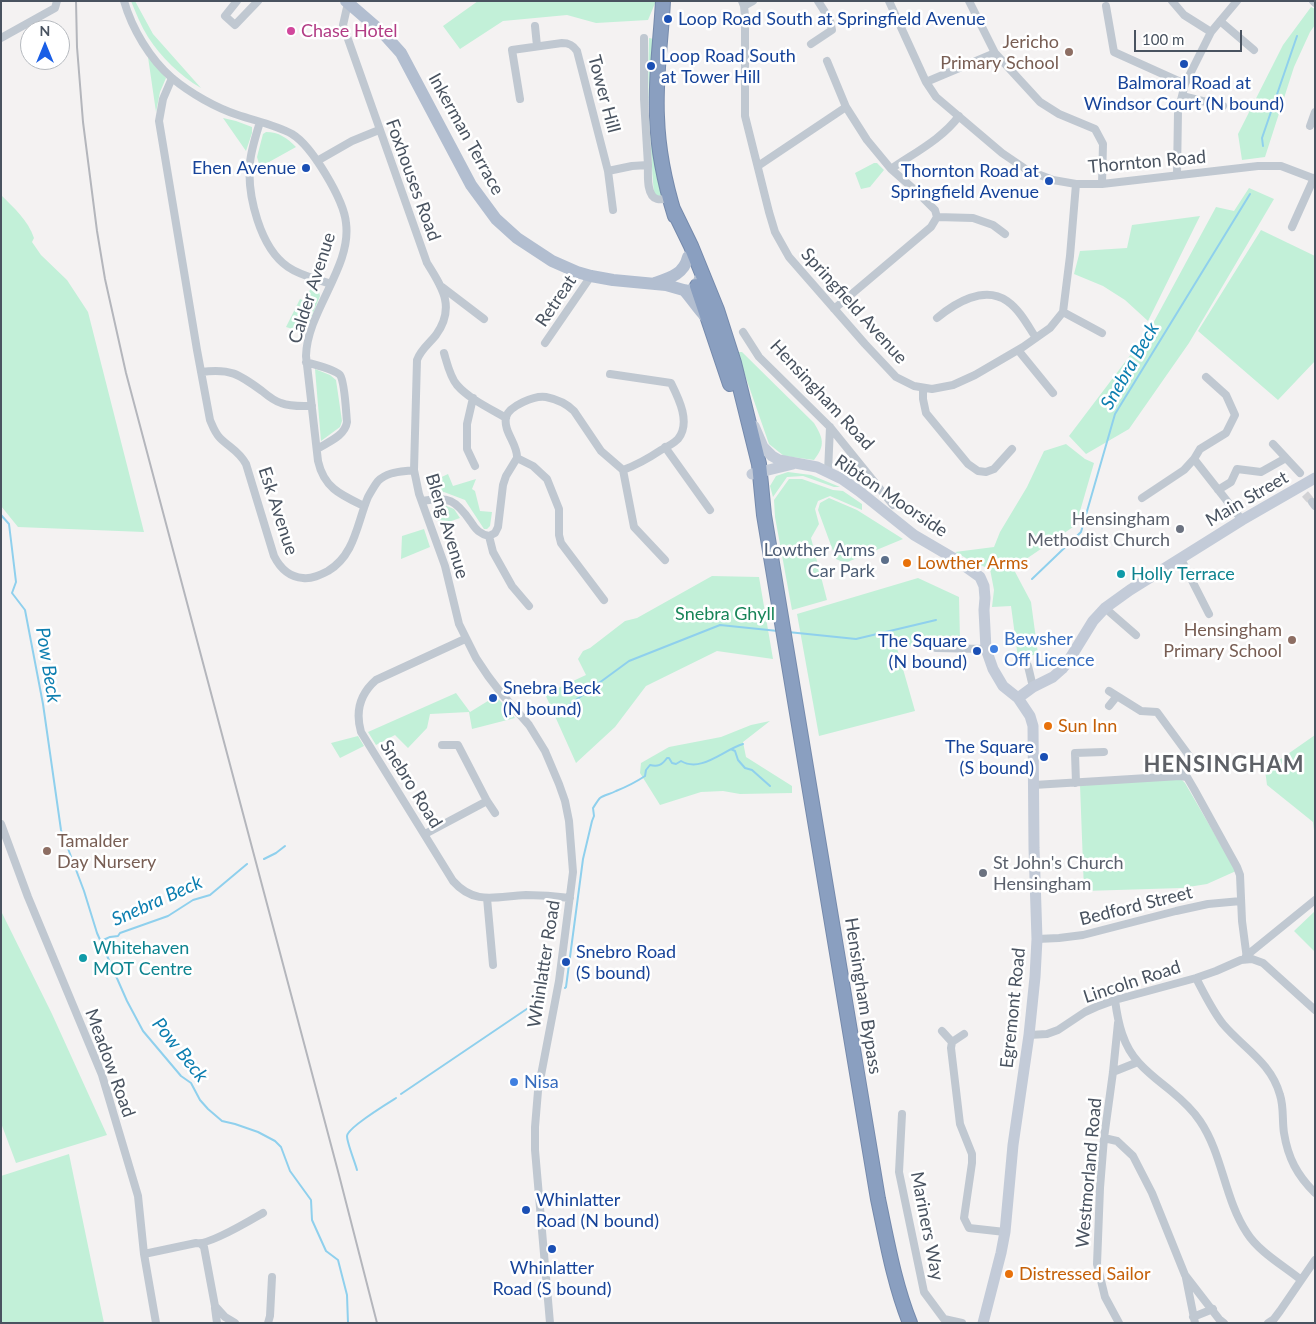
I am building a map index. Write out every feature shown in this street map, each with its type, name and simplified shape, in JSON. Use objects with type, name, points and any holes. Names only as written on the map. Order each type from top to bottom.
[{"type":"highway","points":[[663,1],[657,88],[657,119],[662,166],[697,289],[709,319],[757,470]]},
{"type":"highway","points":[[671,203],[702,272],[697,289]]},
{"type":"highway","points":[[697,289],[719,316],[744,401],[757,470]]},
{"type":"highway","name":"Hensingham Bypass","points":[[757,470],[878,1199],[891,1262],[910,1323]]},
{"type":"main road","name":"Inkerman Terrace","points":[[347,2],[401,53],[478,197],[517,238],[540,254],[564,267],[591,276],[697,289]]},
{"type":"main road","points":[[659,284],[679,273],[688,257]]},
{"type":"main road","points":[[744,401],[763,447],[779,460]]},
{"type":"main road","points":[[757,470],[765,462],[779,460]]},
{"type":"main road","name":"Ribton Moorside","points":[[779,460],[817,467],[842,480],[859,491],[914,535],[980,577],[984,586],[986,649]]},
{"type":"main road","points":[[757,470],[794,463]]},
{"type":"main road","name":"Main Street","points":[[1018,698],[1053,677],[1062,669],[1092,621],[1105,608],[1242,520],[1303,490],[1315,478]]},
{"type":"main road","points":[[986,649],[993,670],[1003,686],[1018,698]]},
{"type":"main road","name":"Egremont Road","points":[[983,1323],[1005,1232],[1013,1145],[1029,1035],[1037,939],[1033,726],[1030,716],[1018,698]]},
{"type":"street","points":[[2,37],[54,8],[57,1]]},
{"type":"street","name":"Calder Avenue","points":[[124,1],[140,37],[156,60],[172,78],[236,115],[291,134],[302,141],[317,161],[338,198],[346,222],[347,234],[345,245],[331,284],[309,334],[306,344],[306,362],[320,470],[329,485],[342,496],[364,506]]},
{"type":"street","points":[[237,1],[225,16],[235,25],[258,1]]},
{"type":"street","points":[[743,3],[753,1]]},
{"type":"street","points":[[811,44],[832,30],[830,20],[818,1]]},
{"type":"street","name":"Thornton Road","points":[[889,1],[926,82],[936,97],[1002,153],[1027,170],[1053,180],[1076,184],[1102,184],[1258,166],[1281,166],[1314,178],[1292,222]]},
{"type":"street","points":[[969,1],[995,53],[1040,102],[1060,114],[1096,129],[1103,144],[1102,184]]},
{"type":"street","points":[[1172,1],[1184,15],[1211,32]]},
{"type":"street","points":[[1177,175],[1178,112],[1186,84],[1211,32],[1237,1]]},
{"type":"street","name":"Foxhouses Road","points":[[347,2],[343,25],[427,263],[442,287],[445,297],[444,320],[436,335],[420,353],[417,360]]},
{"type":"street","name":"Springfield Avenue","points":[[743,3],[745,16],[745,116],[775,232],[789,258],[896,377],[914,386],[923,388],[932,389],[953,385],[975,375],[1018,350],[1050,328],[1063,312]]},
{"type":"street","points":[[1106,6],[1114,52],[1186,84]]},
{"type":"street","points":[[1220,21],[1254,50]]},
{"type":"street","points":[[535,26],[537,46]]},
{"type":"street","name":"Tower Hill","points":[[644,38],[644,99],[651,194],[654,198],[671,203]]},
{"type":"street","name":"Tower Hill","points":[[520,99],[512,50],[565,43],[572,45],[577,51],[608,172],[613,210]]},
{"type":"street","points":[[926,82],[995,53]]},
{"type":"street","points":[[827,62],[846,107],[866,140],[891,169],[935,210],[937,218],[931,227],[834,308]]},
{"type":"street","name":"Esk Avenue","points":[[172,78],[163,99],[160,122],[196,348],[210,420],[219,437],[242,455],[278,564],[291,575],[301,578],[313,578],[331,569],[347,553],[364,506],[377,482],[384,476],[392,473],[414,470]]},
{"type":"street","points":[[1182,96],[1223,106]]},
{"type":"street","points":[[758,166],[846,107]]},
{"type":"street","points":[[1310,126],[1315,112]]},
{"type":"street","points":[[891,169],[943,133],[959,116]]},
{"type":"street","points":[[260,122],[250,162],[250,178],[251,192],[265,241],[276,256],[288,267],[300,274],[331,284]]},
{"type":"street","points":[[317,161],[352,140],[379,130]]},
{"type":"street","points":[[608,172],[632,166],[648,165]]},
{"type":"street","points":[[1076,184],[1063,312],[1102,333]]},
{"type":"street","points":[[937,218],[973,218],[993,225],[1004,234]]},
{"type":"street","name":"Retreat","points":[[545,343],[591,276]]},
{"type":"street","points":[[442,287],[484,320]]},
{"type":"street","points":[[937,318],[950,308],[970,298],[991,294],[1007,301],[1021,315],[1036,338]]},
{"type":"street","name":"Hensingham Road","points":[[743,332],[759,357],[830,427],[893,505]]},
{"type":"street","points":[[1018,350],[1053,393]]},
{"type":"street","points":[[444,353],[447,365],[457,385],[473,398],[506,418]]},
{"type":"street","name":"Bleng Avenue","points":[[417,360],[414,470],[418,489],[445,566],[459,624],[465,639]]},
{"type":"street","name":"Calder Avenue","points":[[306,362],[335,372],[340,376],[343,383],[346,428],[342,434],[317,449]]},
{"type":"street","points":[[201,372],[221,370],[239,376],[275,401],[291,406],[312,406]]},
{"type":"street","points":[[610,374],[671,383],[683,414],[683,430],[677,440],[640,464],[623,470]]},
{"type":"street","points":[[1142,498],[1184,470],[1194,460],[1200,449],[1226,433],[1235,414],[1226,395],[1206,377]]},
{"type":"street","points":[[923,388],[926,413],[968,464],[978,471],[986,472],[994,469],[1012,449]]},
{"type":"street","points":[[422,501],[440,499],[455,503],[482,534],[489,536],[495,533],[498,527],[503,485],[517,458],[516,448],[507,429],[506,418],[512,408],[519,404],[540,396],[546,397],[568,406],[574,411],[601,451],[623,470],[634,527],[665,560]]},
{"type":"street","points":[[473,398],[467,424],[467,449],[475,466]]},
{"type":"street","points":[[828,472],[830,427]]},
{"type":"street","points":[[1273,444],[1300,473]]},
{"type":"street","points":[[665,448],[710,510]]},
{"type":"street","points":[[517,458],[533,466],[547,479],[559,509],[559,536],[561,543],[604,600]]},
{"type":"street","points":[[1218,490],[1231,482],[1238,468],[1260,472],[1286,458]]},
{"type":"street","points":[[1194,460],[1242,520]]},
{"type":"street","points":[[489,536],[493,552],[512,586],[529,606]]},
{"type":"street","points":[[1181,559],[1209,614]]},
{"type":"street","points":[[597,592],[604,586]]},
{"type":"street","points":[[1105,608],[1136,635]]},
{"type":"street","name":"Snebro Road","points":[[465,639],[376,680],[364,692],[360,705],[358,715],[361,732],[453,881],[459,887],[471,894],[487,898],[525,895],[570,898]]},
{"type":"street","name":"Whinlatter Road","points":[[465,639],[501,693],[529,725],[545,750],[565,801],[569,821],[573,872],[559,981],[538,1092],[535,1127],[535,1150],[550,1323]]},
{"type":"street","points":[[936,648],[986,649]]},
{"type":"street","points":[[1028,666],[1034,688]]},
{"type":"street","points":[[1109,691],[1141,711],[1157,712],[1190,757],[1188,769],[1181,776]]},
{"type":"street","points":[[1108,706],[1117,696]]},
{"type":"street","points":[[442,745],[458,745],[495,813]]},
{"type":"street","points":[[1076,783],[1075,753],[1104,752]]},
{"type":"street","points":[[1034,785],[1187,777],[1234,860],[1240,875],[1246,958],[1263,962],[1315,1010]]},
{"type":"street","points":[[425,834],[487,800]]},
{"type":"street","name":"Meadow Road","points":[[1,824],[28,897],[102,1075],[138,1196],[144,1254],[156,1323]]},
{"type":"street","points":[[1036,866],[1055,865]]},
{"type":"street","points":[[487,898],[493,965]]},
{"type":"street","name":"Lincoln Road","points":[[1029,1035],[1047,1034],[1058,1030],[1085,1012],[1115,1000],[1196,978],[1246,958],[1315,900]]},
{"type":"street","name":"Bedford Street","points":[[1037,939],[1083,935],[1176,910],[1208,904],[1241,901]]},
{"type":"street","points":[[1196,978],[1224,1024],[1259,1058],[1274,1081],[1280,1094],[1284,1133],[1292,1163],[1298,1174],[1315,1193]]},
{"type":"street","points":[[1115,1000],[1118,1021],[1126,1043],[1138,1062],[1191,1109],[1200,1120],[1209,1136],[1234,1208],[1248,1234],[1258,1246],[1301,1280]]},
{"type":"street","name":"Westmorland Road","points":[[1118,1021],[1104,1138],[1097,1264],[1105,1297],[1119,1323]]},
{"type":"street","points":[[942,1031],[952,1042]]},
{"type":"street","points":[[964,1034],[952,1042],[950,1048],[960,1124],[972,1154],[964,1218],[969,1228],[1005,1232]]},
{"type":"street","points":[[1113,1072],[1138,1062]]},
{"type":"street","name":"Mariners Way","points":[[902,1114],[899,1172],[924,1292],[944,1319],[962,1323]]},
{"type":"street","points":[[1104,1138],[1118,1141],[1133,1156],[1152,1193],[1186,1276],[1194,1320],[1213,1310]]},
{"type":"street","points":[[201,1244],[226,1233],[263,1212]]},
{"type":"street","points":[[144,1254],[196,1242],[201,1244],[204,1247],[217,1323]]},
{"type":"street","points":[[1268,1323],[1280,1311],[1315,1260]]},
{"type":"street","points":[[1186,1276],[1224,1323]]},
{"type":"street","points":[[268,1323],[272,1277]]},
{"type":"street","points":[[215,1306],[225,1317],[235,1323]]},
{"type":"green space","points":[[131,1],[135,1],[153,34],[201,88],[178,72],[159,52],[145,33]]},
{"type":"green space","points":[[478,1],[656,1],[648,20],[596,23],[567,15],[503,21],[460,49],[443,26]]},
{"type":"green space","points":[[1311,7],[1315,9],[1315,25],[1294,67],[1265,157],[1242,160],[1238,134],[1283,45]]},
{"type":"green space","points":[[649,38],[654,39],[653,147],[660,197],[654,195],[650,136]]},
{"type":"green space","points":[[148,57],[166,78],[160,92],[156,112]]},
{"type":"green space","points":[[223,118],[252,127],[246,151]]},
{"type":"green space","points":[[266,132],[282,136],[296,147],[260,167],[257,157],[263,134]]},
{"type":"green space","points":[[877,163],[884,170],[870,187],[861,189],[855,173]]},
{"type":"green space","points":[[1249,188],[1274,199],[1189,343],[1129,429],[1086,454],[1069,436],[1150,329],[1216,207],[1234,211]]},
{"type":"green space","points":[[1,195],[24,220],[34,238],[32,242],[41,255],[67,280],[88,312],[144,532],[18,527],[1,506]]},
{"type":"green space","points":[[1200,216],[1148,321],[1125,300],[1103,286],[1074,274],[1080,251],[1127,248],[1132,225]]},
{"type":"green space","points":[[1261,230],[1315,256],[1315,361],[1278,400],[1198,331]]},
{"type":"green space","points":[[312,285],[318,288],[320,296],[305,333],[286,327],[300,299],[305,301]]},
{"type":"green space","points":[[737,352],[742,352],[814,423],[821,437],[822,446],[814,460],[784,456],[769,444]]},
{"type":"green space","points":[[315,369],[330,375],[336,380],[342,421],[340,427],[321,441]]},
{"type":"green space","points":[[1066,444],[1085,459],[1094,463],[1076,525],[1013,568],[1031,602],[1038,654],[1018,658],[1011,606],[992,607],[994,590],[990,569],[955,552],[994,547],[1000,532],[1027,487],[1044,451]]},
{"type":"green space","points":[[788,472],[811,475],[840,487],[834,487],[803,476],[787,477],[773,497],[770,486],[776,476]]},
{"type":"green space","points":[[448,474],[453,486],[476,479],[472,489],[475,491],[480,511],[492,512],[490,526],[487,529],[484,529],[465,500],[444,492],[430,491],[429,483]]},
{"type":"green space","points":[[789,479],[802,479],[833,490],[843,491],[862,504],[862,510],[830,496],[818,501],[815,509],[819,524],[811,538],[827,600],[792,610],[775,517],[774,500]]},
{"type":"green space","points":[[829,498],[857,510],[903,539],[845,563],[836,559],[818,510],[820,503]]},
{"type":"green space","points":[[444,505],[454,509],[460,518],[440,525],[435,511],[437,506]]},
{"type":"green space","points":[[424,529],[430,547],[401,559],[402,536]]},
{"type":"green space","name":"Snebra Ghyll","points":[[712,576],[759,577],[773,659],[717,651],[646,686],[615,727],[576,763],[545,694],[586,675],[578,659],[583,651],[590,648],[625,621],[637,618]]},
{"type":"green space","name":"Snebra Ghyll","points":[[918,578],[959,597],[960,640],[897,648],[915,711],[819,736],[797,614]]},
{"type":"green space","points":[[456,693],[470,712],[496,696],[515,718],[472,729],[469,712],[430,714],[427,728],[408,748],[395,735],[376,745],[368,732]]},
{"type":"green space","points":[[770,721],[743,742],[746,757],[792,786],[792,793],[740,794],[723,791],[701,792],[660,805],[640,773],[641,763],[669,747],[721,737],[751,725]]},
{"type":"green space","points":[[1315,735],[1315,839],[1313,822],[1267,785],[1265,770]]},
{"type":"green space","points":[[358,736],[364,746],[340,758],[331,743]]},
{"type":"green space","points":[[1181,779],[1236,871],[1207,884],[1182,888],[1084,891],[1080,785]]},
{"type":"green space","points":[[1,911],[52,1014],[107,1135],[16,1163],[1,1123]]},
{"type":"green space","points":[[1315,911],[1315,952],[1294,931]]},
{"type":"green space","points":[[69,1154],[104,1323],[1,1323],[1,1176]]},
{"type":"waterway","name":"Snebra Beck","points":[[1263,146],[1262,138],[1297,36]]},
{"type":"waterway","name":"Snebra Beck","points":[[1032,579],[1081,532],[1115,414],[1250,194]]},
{"type":"waterway","name":"Pow Beck","points":[[1,515],[9,524],[16,582],[12,593],[25,610],[43,704],[61,830],[84,891],[97,933],[127,1001],[143,1031],[181,1076],[191,1083],[200,1100],[222,1121],[258,1132],[275,1141],[281,1147],[290,1171],[311,1200],[312,1220],[326,1251],[338,1260],[347,1295],[348,1323]]},
{"type":"waterway","name":"Snebra Beck","points":[[788,632],[856,639],[936,620]]},
{"type":"waterway","name":"Snebra Beck","points":[[554,716],[629,661],[720,625],[778,631]]},
{"type":"waterway","points":[[565,988],[583,859],[594,816],[593,808],[598,800],[642,778],[645,776],[646,770],[650,765],[660,765],[667,758],[676,764],[681,761],[696,764],[712,759],[743,744]]},
{"type":"waterway","points":[[731,749],[735,751],[738,760],[745,768],[752,770],[770,786]]},
{"type":"waterway","name":"Snebra Beck","points":[[264,859],[285,846]]},
{"type":"waterway","name":"Snebra Beck","points":[[101,941],[168,916],[193,900],[210,895],[247,864]]},
{"type":"waterway","points":[[401,1094],[543,998]]},
{"type":"waterway","points":[[357,1170],[347,1139],[349,1132],[368,1116],[396,1098]]},
{"type":"tunnel","points":[[1305,494],[1312,502]]},
{"type":"railway","points":[[76,1],[77,47],[83,122],[97,231],[105,279],[126,373],[377,1323]]},
{"type":"place","name":"Loop Road South at Springfield Avenue","points":[[668,19]]},
{"type":"place","name":"Chase Hotel","points":[[291,31]]},
{"type":"place","name":"Jericho Primary School","points":[[1069,52]]},
{"type":"place","name":"Balmoral Road at Windsor Court (N bound)","points":[[1184,64]]},
{"type":"place","name":"Loop Road South at Tower Hill","points":[[651,66]]},
{"type":"place","name":"Ehen Avenue","points":[[306,168]]},
{"type":"place","name":"Thornton Road at Springfield Avenue","points":[[1049,181]]},
{"type":"place","name":"Hensingham Methodist Church","points":[[1180,529]]},
{"type":"place","name":"Lowther Arms Car Park","points":[[885,560]]},
{"type":"place","name":"Lowther Arms","points":[[907,563]]},
{"type":"place","name":"Holly Terrace","points":[[1121,574]]},
{"type":"place","name":"Hensingham Primary School","points":[[1292,640]]},
{"type":"place","name":"Bewsher Off Licence","points":[[994,649]]},
{"type":"place","name":"The Square (N bound)","points":[[977,651]]},
{"type":"place","name":"Snebra Beck (N bound)","points":[[493,698]]},
{"type":"place","name":"Sun Inn","points":[[1048,726]]},
{"type":"place","name":"The Square (S bound)","points":[[1044,757]]},
{"type":"place","name":"Tamalder Day Nursery","points":[[47,851]]},
{"type":"place","name":"St John's Church Hensingham","points":[[983,873]]},
{"type":"place","name":"Whitehaven MOT Centre","points":[[83,958]]},
{"type":"place","name":"Snebro Road (S bound)","points":[[566,962]]},
{"type":"place","name":"Nisa","points":[[514,1082]]},
{"type":"place","name":"Whinlatter Road (N bound)","points":[[526,1210]]},
{"type":"place","name":"Whinlatter Road (S bound)","points":[[552,1249]]},
{"type":"place","name":"Distressed Sailor","points":[[1009,1274]]},
{"type":"district","name":"HENSINGHAM","points":[[1224,765]]}]
